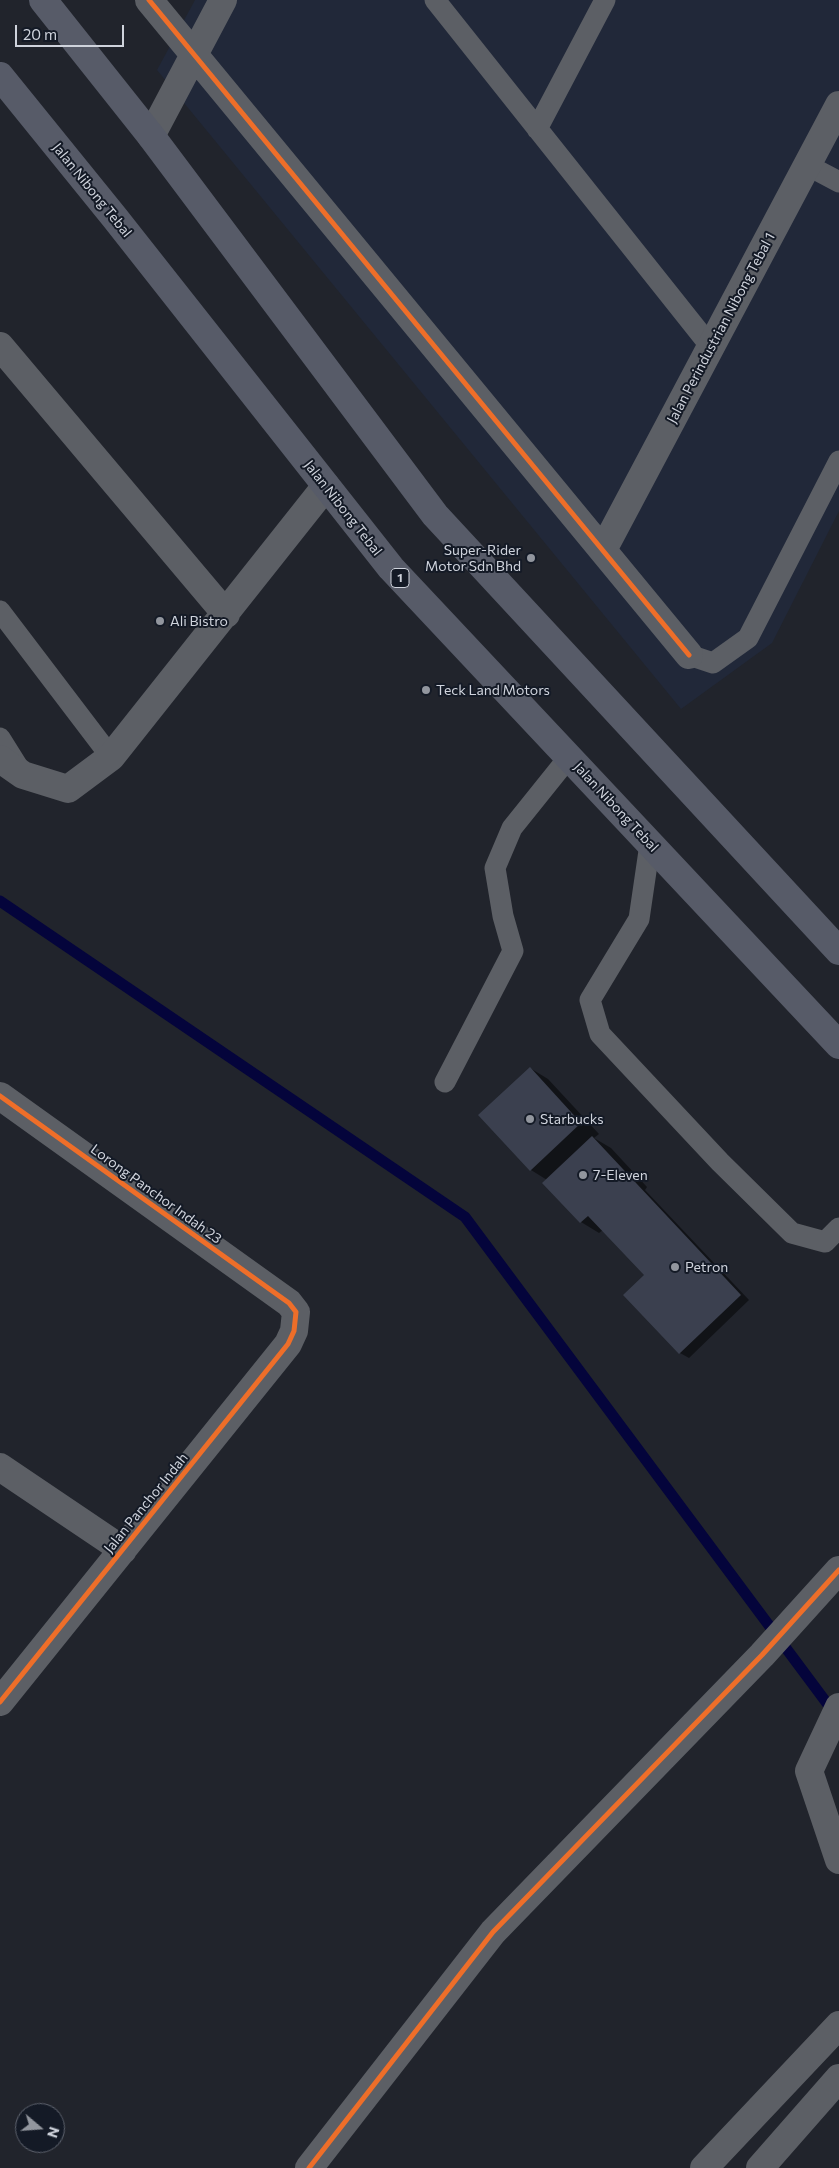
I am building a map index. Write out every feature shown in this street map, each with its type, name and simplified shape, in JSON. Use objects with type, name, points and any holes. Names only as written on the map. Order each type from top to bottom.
[{"type":"highway","points":[[42,0],[151,136],[435,515],[839,951]]},
{"type":"highway","name":"Jalan Nibong Tebal","points":[[0,76],[391,568],[839,1045]]},
{"type":"street","points":[[149,0],[193,56],[689,655]]},
{"type":"street","points":[[151,136],[223,0]]},
{"type":"street","name":"Jalan Perindustrian Nibong Tebal 1","points":[[603,550],[839,105]]},
{"type":"street","points":[[0,346],[226,614]]},
{"type":"street","points":[[0,759],[23,775],[68,789],[111,757],[326,486]]},
{"type":"street","name":"Lorong Panchor Indah 23","points":[[0,1096],[289,1303],[296,1312]]},
{"type":"street","name":"Jalan Panchor Indah","points":[[0,1702],[288,1344],[294,1331],[296,1312]]},
{"type":"street","points":[[0,1467],[123,1550]]},
{"type":"street","points":[[309,2168],[493,1932],[762,1655],[839,1570]]},
{"type":"street","points":[[839,1707],[810,1771],[839,1860]]},
{"type":"street","points":[[704,2168],[839,2025]]},
{"type":"street","points":[[760,2168],[839,2078]]},
{"type":"lane","points":[[435,0],[711,347]]},
{"type":"lane","points":[[537,129],[605,0]]},
{"type":"lane","points":[[807,165],[839,182]]},
{"type":"lane","points":[[689,655],[713,663],[748,638],[839,462]]},
{"type":"lane","points":[[0,611],[111,757]]},
{"type":"lane","points":[[0,738],[23,775]]},
{"type":"lane","points":[[445,1082],[513,950],[503,916],[495,868],[512,828],[569,757]]},
{"type":"lane","points":[[650,844],[639,919],[590,1000],[600,1034],[720,1162],[792,1234],[825,1242],[839,1228]]},
{"type":"shaded area","points":[[195,0],[839,0],[839,511],[772,643],[681,709],[157,70]]},
{"type":"building","name":"Starbucks","points":[[530,1067],[581,1123],[530,1171],[478,1115]]},
{"type":"building","points":[[592,1136],[741,1295],[679,1354],[623,1295],[644,1275],[588,1216],[580,1223],[542,1183]]},
{"type":"waterway","points":[[0,901],[465,1217],[835,1714]]},
{"type":"cycle path","points":[[149,0],[689,655]]},
{"type":"cycle path","points":[[0,1096],[289,1303],[296,1312],[294,1331],[288,1344],[0,1702]]},
{"type":"cycle path","points":[[309,2168],[493,1932],[762,1655],[839,1570]]},
{"type":"place","name":"Super-Rider Motor Sdn Bhd","points":[[531,558]]},
{"type":"place","name":"Ali Bistro","points":[[160,621]]},
{"type":"place","name":"Teck Land Motors","points":[[426,690]]},
{"type":"place","name":"Starbucks","points":[[530,1119]]},
{"type":"place","name":"7-Eleven","points":[[583,1175]]},
{"type":"place","name":"Petron","points":[[675,1267]]}]
